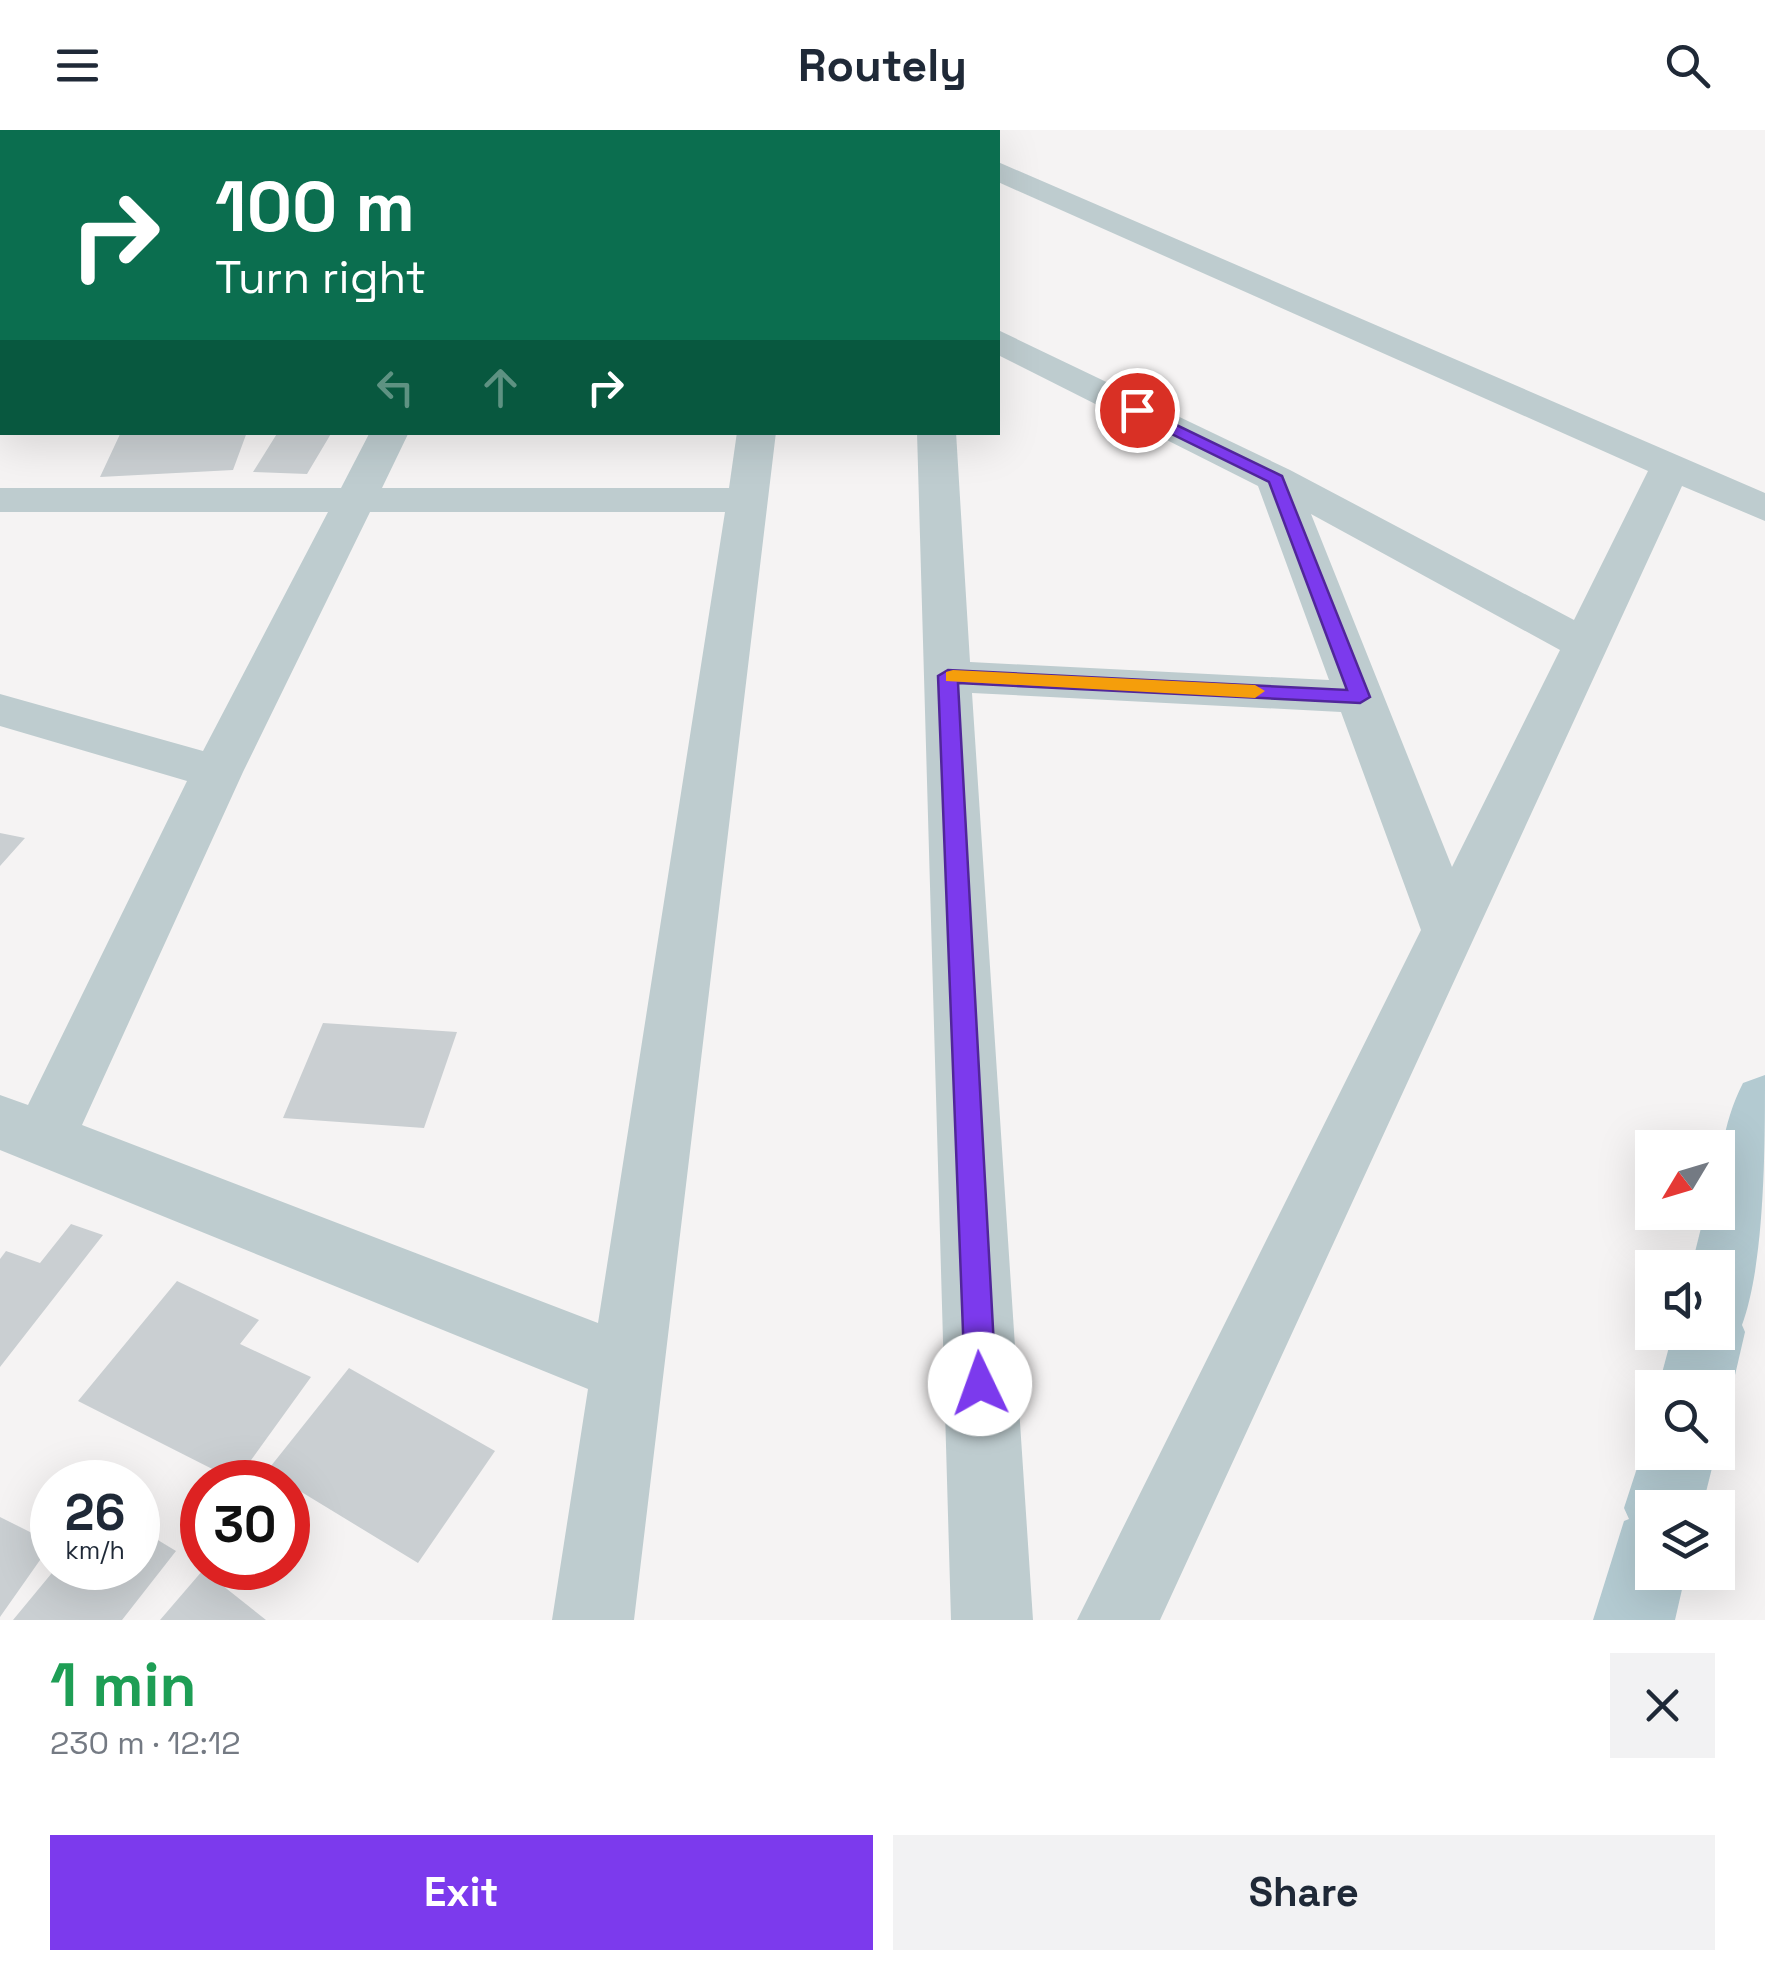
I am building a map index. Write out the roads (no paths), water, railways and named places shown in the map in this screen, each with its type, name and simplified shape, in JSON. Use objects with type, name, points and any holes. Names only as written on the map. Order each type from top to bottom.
[{"type":"main road","points":[[1735,1262],[1753,1220],[1765,1102]]},
{"type":"main road","points":[[1634,1620],[1642,1590]]},
{"type":"street","points":[[1000,173],[1765,508]]},
{"type":"street","points":[[1000,342],[1276,480],[1586,645]]},
{"type":"street","points":[[389,435],[217,772],[22,1129],[626,1369]]},
{"type":"street","points":[[592,1620],[756,435]]},
{"type":"street","points":[[936,435],[992,1620]]},
{"type":"street","points":[[1118,1620],[1671,466]]},
{"type":"street","points":[[1276,480],[1449,930]]},
{"type":"street","points":[[0,500],[749,500]]},
{"type":"street","points":[[948,676],[1360,697]]},
{"type":"street","points":[[0,710],[217,772]]}]
